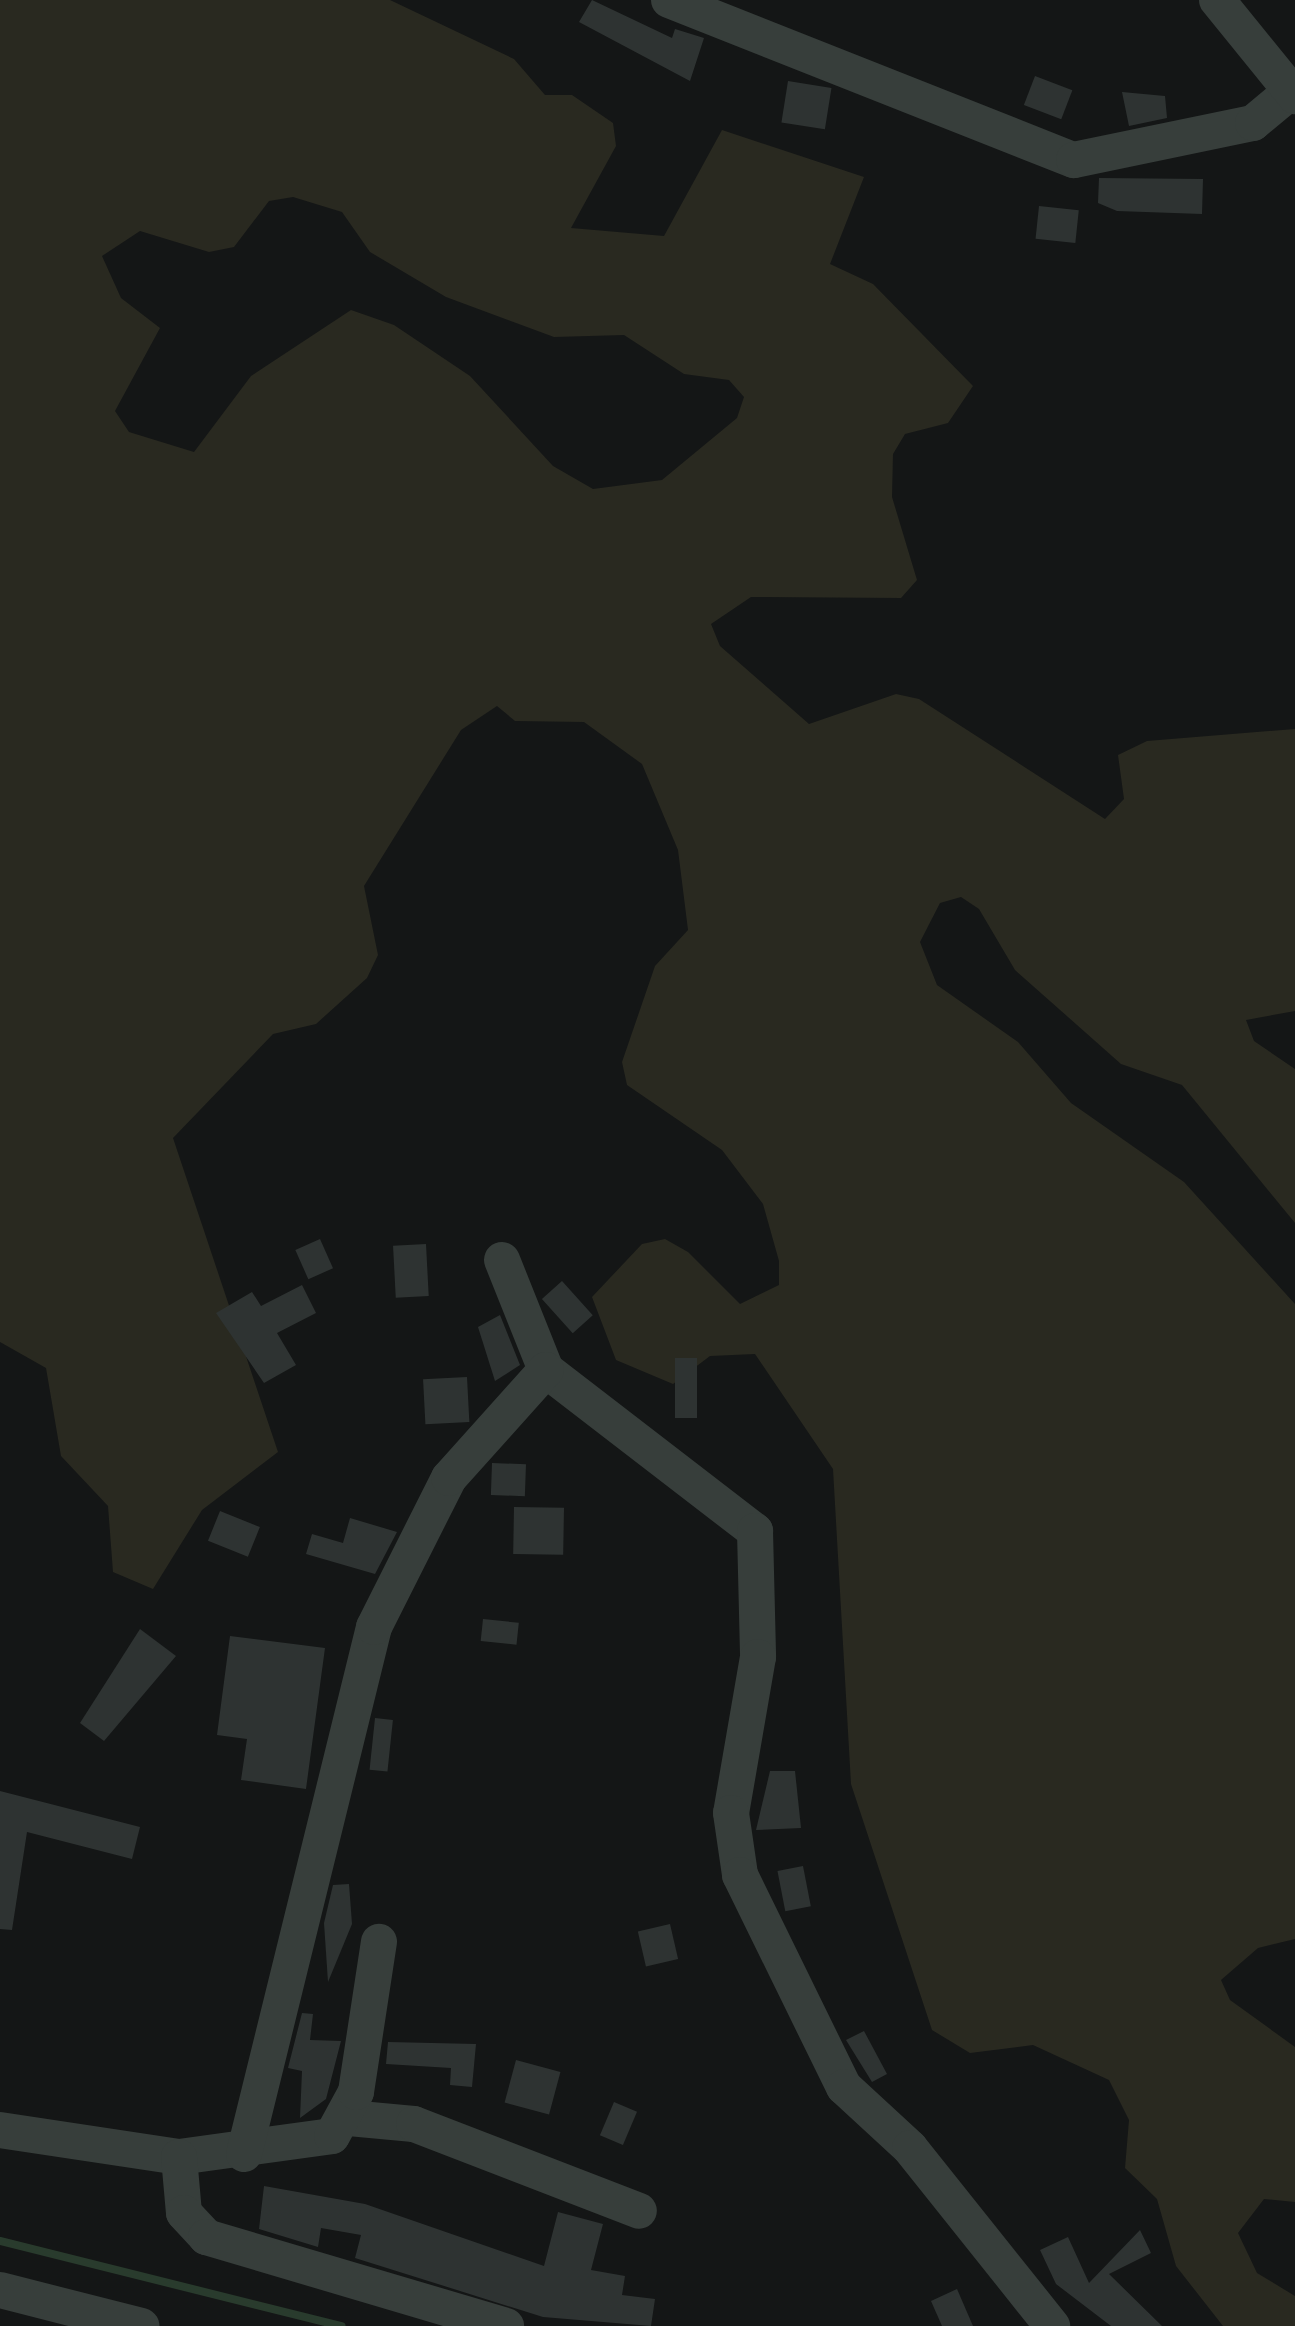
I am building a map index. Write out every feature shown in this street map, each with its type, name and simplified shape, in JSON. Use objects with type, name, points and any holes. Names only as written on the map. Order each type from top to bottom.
[{"type":"street","points":[[670,0],[1074,160],[1253,123],[1294,93],[1217,0]]},
{"type":"street","points":[[502,1260],[546,1370],[754,1532],[758,1657],[730,1813],[740,1875],[844,2087],[910,2148],[1052,2326]]},
{"type":"street","points":[[244,2154],[374,1627],[449,1478],[546,1370]]},
{"type":"street","points":[[0,2130],[179,2157],[244,2154],[325,2138],[349,2117],[379,1942]]},
{"type":"street","points":[[349,2117],[414,2124],[639,2211]]},
{"type":"street","points":[[179,2157],[184,2213],[206,2237],[506,2326]]},
{"type":"street","points":[[0,2290],[141,2326]]},
{"type":"shaded area","points":[[0,0],[390,0],[514,59],[545,95],[572,95],[613,123],[616,146],[571,228],[664,236],[722,130],[864,177],[830,264],[873,284],[973,386],[948,423],[905,434],[893,454],[892,497],[917,580],[901,598],[751,597],[711,624],[720,646],[809,724],[896,694],[919,699],[1105,819],[1124,799],[1118,755],[1147,741],[1295,729],[1295,1011],[1246,1020],[1254,1041],[1295,1069],[1295,1223],[1182,1085],[1121,1064],[1015,970],[979,909],[961,897],[940,903],[920,942],[937,985],[1018,1042],[1071,1103],[1184,1182],[1295,1304],[1295,1939],[1258,1948],[1221,1980],[1230,2000],[1295,2047],[1295,2202],[1264,2199],[1238,2233],[1257,2273],[1295,2296],[1295,2326],[1223,2326],[1176,2266],[1157,2199],[1125,2168],[1129,2120],[1109,2080],[1033,2045],[970,2053],[932,2030],[851,1784],[833,1469],[755,1354],[710,1356],[673,1384],[616,1360],[592,1297],[642,1244],[665,1239],[688,1252],[740,1304],[779,1285],[779,1261],[763,1204],[722,1150],[627,1085],[622,1062],[655,966],[688,930],[678,850],[642,764],[584,722],[515,721],[497,706],[461,730],[364,886],[378,955],[367,978],[316,1024],[273,1034],[173,1138],[278,1452],[202,1510],[153,1589],[113,1572],[108,1506],[61,1456],[46,1368],[0,1342]],"holes":[[[293,197],[342,212],[370,252],[446,297],[554,337],[624,335],[684,374],[729,380],[744,397],[737,418],[662,480],[593,489],[553,466],[470,376],[394,325],[351,310],[251,376],[194,452],[129,432],[115,411],[160,328],[121,298],[102,256],[140,231],[209,252],[234,247],[269,201]]]},
{"type":"building","points":[[592,0],[672,38],[675,29],[704,38],[690,81],[579,22]]},
{"type":"building","points":[[1035,76],[1072,90],[1061,119],[1024,105]]},
{"type":"building","points":[[788,81],[831,88],[825,129],[781,122]]},
{"type":"building","points":[[1122,92],[1165,96],[1167,118],[1129,126]]},
{"type":"building","points":[[1099,178],[1203,179],[1202,214],[1117,211],[1098,203]]},
{"type":"building","points":[[1039,206],[1079,210],[1075,243],[1036,239]]},
{"type":"building","points":[[320,1239],[333,1268],[308,1279],[295,1250]]},
{"type":"building","points":[[426,1244],[429,1296],[396,1298],[393,1246]]},
{"type":"building","points":[[562,1281],[593,1315],[573,1333],[542,1299]]},
{"type":"building","points":[[302,1285],[316,1313],[277,1333],[296,1365],[264,1383],[216,1313],[252,1292],[261,1306]]},
{"type":"building","points":[[500,1315],[520,1365],[495,1381],[478,1327]]},
{"type":"building","points":[[675,1358],[697,1358],[697,1418],[675,1418]]},
{"type":"building","points":[[467,1377],[469,1422],[425,1424],[423,1379]]},
{"type":"building","points":[[492,1463],[526,1464],[525,1496],[491,1495]]},
{"type":"building","points":[[514,1507],[564,1508],[563,1555],[513,1554]]},
{"type":"building","points":[[220,1511],[260,1527],[248,1557],[208,1541]]},
{"type":"building","points":[[350,1518],[397,1532],[375,1574],[306,1554],[312,1534],[343,1543]]},
{"type":"building","points":[[483,1619],[519,1623],[517,1645],[481,1641]]},
{"type":"building","points":[[140,1629],[176,1656],[104,1741],[80,1723]]},
{"type":"building","points":[[230,1636],[325,1648],[306,1789],[241,1780],[247,1739],[217,1735]]},
{"type":"building","points":[[375,1718],[393,1720],[387,1772],[370,1770]]},
{"type":"building","points":[[770,1771],[795,1771],[801,1828],[756,1830]]},
{"type":"building","points":[[0,1791],[140,1827],[132,1859],[27,1832],[12,1930],[0,1929]]},
{"type":"building","points":[[803,1866],[811,1906],[785,1911],[777,1871]]},
{"type":"building","points":[[349,1884],[352,1924],[328,1982],[324,1923],[333,1885]]},
{"type":"building","points":[[670,1924],[678,1959],[646,1967],[638,1931]]},
{"type":"building","points":[[302,2013],[313,2014],[310,2040],[341,2041],[326,2099],[300,2118],[302,2071],[288,2068]]},
{"type":"building","points":[[864,2031],[887,2074],[872,2082],[846,2040]]},
{"type":"building","points":[[388,2042],[476,2044],[472,2087],[450,2085],[451,2068],[386,2064]]},
{"type":"building","points":[[516,2060],[560,2072],[549,2114],[505,2103]]},
{"type":"building","points":[[614,2102],[637,2112],[623,2145],[600,2135]]},
{"type":"building","points":[[264,2186],[365,2204],[544,2266],[558,2212],[603,2224],[591,2270],[625,2276],[622,2295],[655,2299],[651,2326],[543,2317],[355,2258],[361,2235],[321,2228],[318,2247],[259,2229]]},
{"type":"building","points":[[1140,2230],[1151,2253],[1109,2274],[1162,2326],[1111,2326],[1056,2284],[1040,2250],[1068,2237],[1089,2283]]},
{"type":"building","points":[[957,2289],[973,2326],[942,2326],[931,2301]]},
{"type":"waterway","points":[[0,2241],[342,2326]]}]
